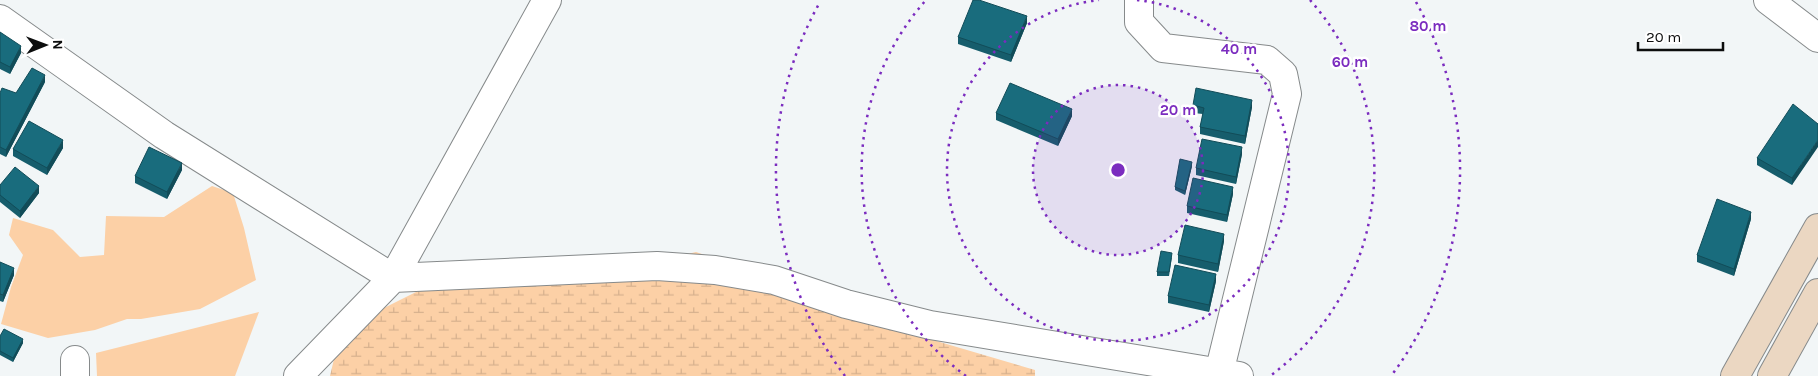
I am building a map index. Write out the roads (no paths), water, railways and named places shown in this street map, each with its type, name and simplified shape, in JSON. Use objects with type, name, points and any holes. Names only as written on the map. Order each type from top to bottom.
[{"type":"main road","points":[[1735,376],[1818,228]]},
{"type":"main road","points":[[1772,376],[1818,293]]},
{"type":"street","points":[[298,376],[393,278],[548,0]]},
{"type":"street","points":[[0,19],[164,135],[393,278],[657,266],[715,270],[774,280],[846,304],[930,325],[1229,374],[1287,94],[1284,74],[1267,60],[1163,48],[1138,22],[1139,0]]},
{"type":"street","points":[[1768,0],[1818,38]]}]
